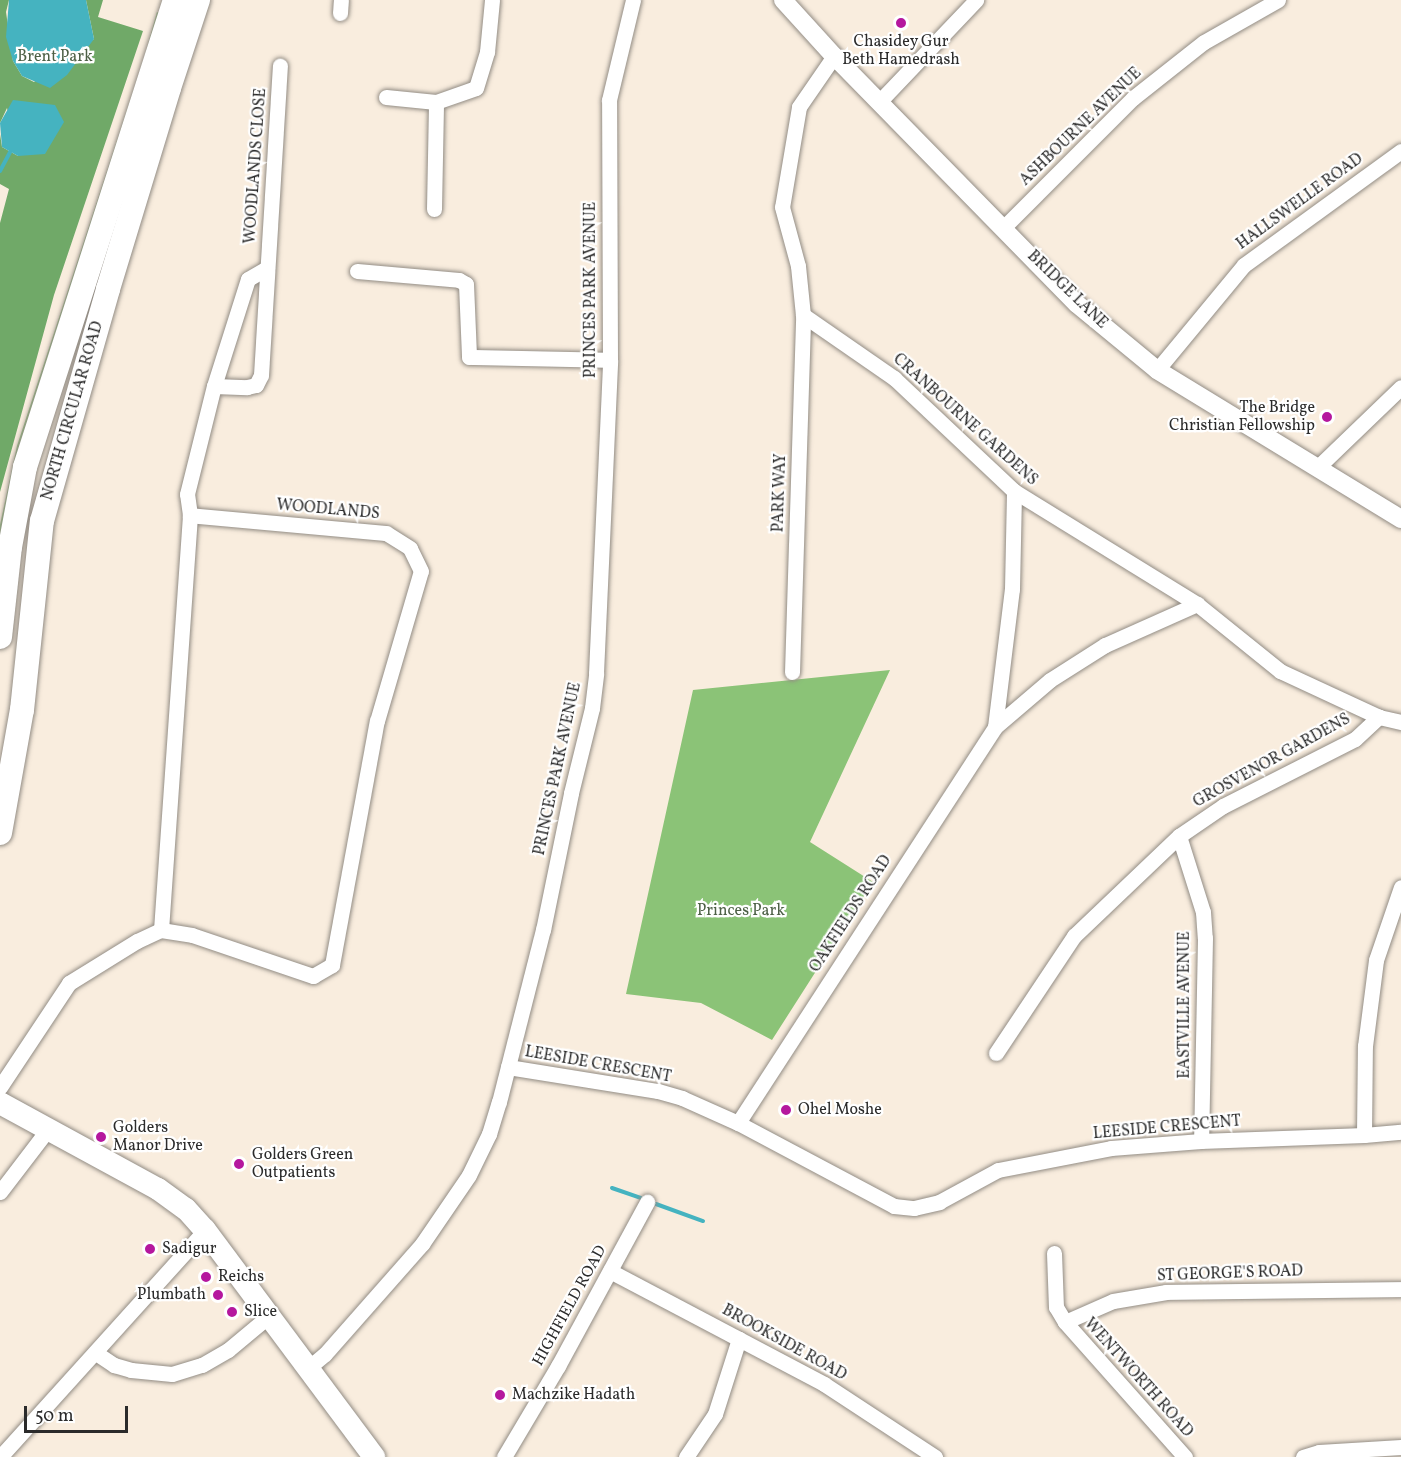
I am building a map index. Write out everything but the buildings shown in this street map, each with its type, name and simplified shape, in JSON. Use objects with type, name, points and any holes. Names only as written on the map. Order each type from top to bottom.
[{"type":"highway","name":"NORTH CIRCULAR ROAD","points":[[0,637],[10,547],[25,467],[175,0]]},
{"type":"highway","name":"NORTH CIRCULAR ROAD","points":[[0,832],[22,710],[42,521],[111,278],[198,0]]},
{"type":"main road","points":[[0,1103],[158,1189],[186,1209],[205,1230],[270,1315],[307,1369],[374,1457]]},
{"type":"street","points":[[386,97],[436,102],[476,88],[487,52],[492,0]]},
{"type":"street","name":"PRINCES PARK AVENUE","points":[[307,1369],[325,1354],[422,1245],[469,1175],[489,1134],[543,930],[595,691],[610,360],[609,100],[633,0]]},
{"type":"street","name":"BRIDGE LANE","points":[[783,0],[834,56],[1077,304],[1157,370],[1401,519]]},
{"type":"street","points":[[879,102],[976,0]]},
{"type":"street","name":"ASHBOURNE AVENUE","points":[[1004,227],[1133,98],[1204,42],[1278,0]]},
{"type":"street","points":[[803,315],[798,266],[782,207],[799,107],[834,56]]},
{"type":"street","name":"WOODLANDS CLOSE","points":[[214,386],[256,385],[261,375],[280,66]]},
{"type":"street","points":[[435,209],[436,102]]},
{"type":"street","name":"HALLSWELLE ROAD","points":[[1157,370],[1244,265],[1401,151]]},
{"type":"street","name":"WOODLANDS CLOSE","points":[[190,515],[187,494],[214,386],[248,279],[267,268]]},
{"type":"street","points":[[357,271],[459,280],[466,284],[470,357],[610,360]]},
{"type":"street","name":"CRANBOURNE GARDENS","points":[[803,315],[894,378],[1014,492],[1197,604],[1280,671],[1379,717],[1401,722]]},
{"type":"street","name":"PARK WAY","points":[[792,672],[803,315]]},
{"type":"street","points":[[1318,467],[1401,387]]},
{"type":"street","name":"OAKFIELDS ROAD","points":[[995,727],[1012,589],[1014,492]]},
{"type":"street","points":[[0,1087],[69,983],[137,941],[161,930],[190,515]]},
{"type":"street","name":"WOODLANDS","points":[[161,930],[192,936],[313,976],[332,965],[377,721],[421,571],[410,548],[386,533],[190,515]]},
{"type":"street","name":"OAKFIELDS ROAD","points":[[738,1123],[995,727],[1050,680],[1105,645],[1197,604]]},
{"type":"street","name":"GROSVENOR GARDENS","points":[[996,1053],[1074,936],[1179,836],[1223,806],[1355,739],[1379,717]]},
{"type":"street","name":"EASTVILLE AVENUE","points":[[1179,836],[1203,912],[1205,938],[1201,1141]]},
{"type":"street","points":[[1364,1135],[1365,1046],[1376,960],[1401,887]]},
{"type":"street","name":"LEESIDE CRESCENT","points":[[508,1067],[658,1091],[738,1123],[894,1206],[914,1208],[939,1202],[998,1170],[1111,1148],[1201,1141],[1401,1132]]},
{"type":"street","points":[[0,1192],[49,1128]]},
{"type":"street","name":"HIGHFIELD ROAD","points":[[504,1457],[558,1366],[647,1202]]},
{"type":"street","points":[[0,1457],[205,1230]]},
{"type":"street","points":[[1054,1253],[1056,1307],[1065,1322]]},
{"type":"street","name":"BROOKSIDE ROAD","points":[[610,1270],[824,1384],[927,1455]]},
{"type":"street","name":"ST GEORGE'S ROAD","points":[[1065,1322],[1113,1301],[1166,1292],[1401,1289]]},
{"type":"street","points":[[96,1353],[114,1365],[131,1370],[172,1374],[202,1365],[228,1350],[270,1315]]},
{"type":"street","name":"WENTWORTH ROAD","points":[[1065,1322],[1185,1457]]},
{"type":"street","points":[[686,1457],[715,1414],[739,1339]]},
{"type":"street","points":[[1303,1457],[1319,1452],[1401,1447]]},
{"type":"green space","name":"Brent Park","points":[[0,0],[9,0],[6,12],[13,61],[22,76],[34,82],[94,39],[86,0],[103,0],[98,17],[143,31],[54,295],[0,492],[0,223],[9,189],[0,184],[0,134],[2,147],[18,156],[7,108],[0,123]]},
{"type":"green space","points":[[157,12],[161,14],[0,558],[0,525],[17,446]]},
{"type":"green space","name":"Princes Park","points":[[890,670],[810,842],[873,882],[772,1040],[701,1003],[626,994],[693,690]]},
{"type":"water","points":[[9,0],[86,0],[94,39],[67,75],[50,88],[22,76],[13,61],[6,37]]},
{"type":"water","points":[[13,100],[55,105],[64,122],[45,154],[18,156],[2,147],[0,123]]},
{"type":"waterway","points":[[0,171],[10,152]]},
{"type":"waterway","points":[[612,1188],[641,1198]]},
{"type":"waterway","points":[[656,1204],[703,1221]]},
{"type":"place","name":"Chasidey Gur Beth Hamedrash","points":[[901,23]]},
{"type":"place","name":"The Bridge Christian Fellowship","points":[[1327,417]]},
{"type":"place","name":"Ohel Moshe","points":[[786,1110]]},
{"type":"place","name":"Golders Manor Drive","points":[[101,1137]]},
{"type":"place","name":"Golders Green Outpatients","points":[[239,1164]]},
{"type":"place","name":"Sadigur","points":[[150,1249]]},
{"type":"place","name":"Reichs","points":[[206,1277]]},
{"type":"place","name":"Plumbath","points":[[218,1295]]},
{"type":"place","name":"Slice","points":[[232,1312]]},
{"type":"place","name":"Machzike Hadath","points":[[500,1395]]}]
